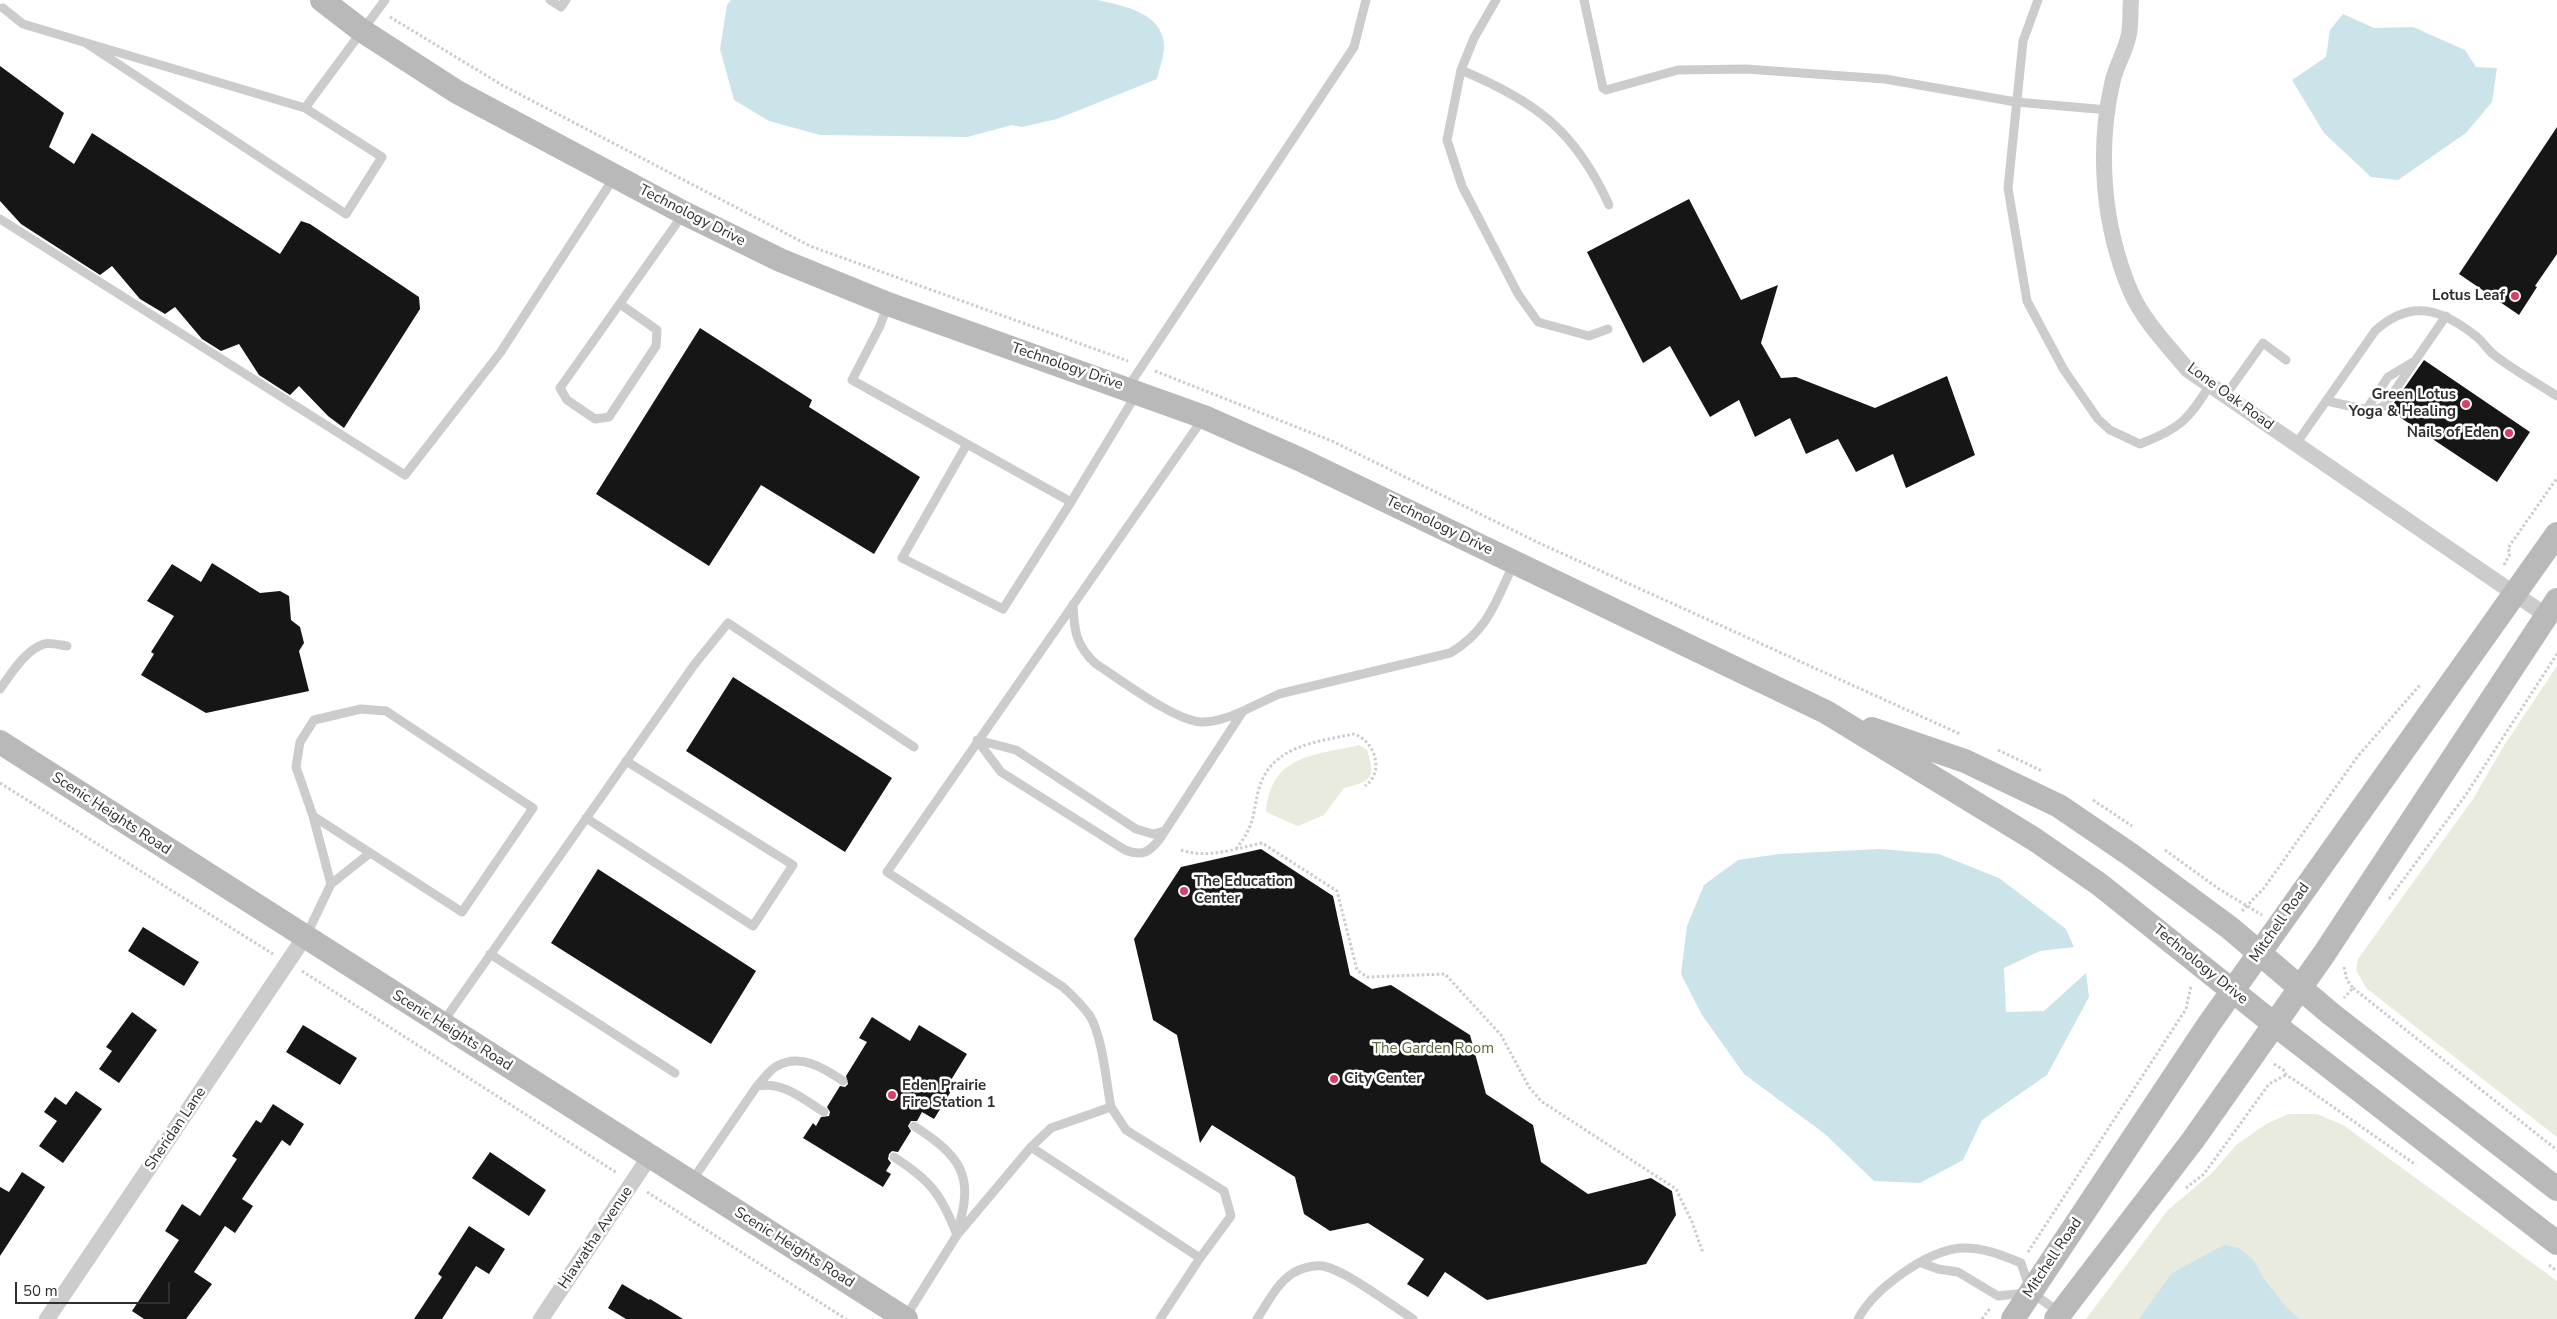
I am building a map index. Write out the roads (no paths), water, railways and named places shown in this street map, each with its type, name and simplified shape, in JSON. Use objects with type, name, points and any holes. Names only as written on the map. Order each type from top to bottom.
[{"type":"street","name":"Technology Drive","points":[[322,0],[361,30],[457,92],[684,213],[780,260],[888,304],[1204,417],[1299,459],[1826,712],[2034,839],[2099,884],[2274,1024],[2550,1251]]},
{"type":"street","name":"Lone Oak Road","points":[[2131,0],[2129,35],[2112,83],[2108,110],[2105,134],[2104,185],[2113,235],[2130,291],[2155,330],[2188,370],[2225,396],[2505,587],[2552,608]]},
{"type":"street","name":"Mitchell Road","points":[[2013,1319],[2209,1024],[2505,587],[2557,534]]},
{"type":"street","points":[[2058,1316],[2194,1140],[2301,987],[2417,815],[2552,608]]},
{"type":"street","name":"Technology Drive","points":[[1826,712],[1965,761],[2059,806],[2230,928],[2331,1014],[2557,1189]]},
{"type":"street","name":"Scenic Heights Road","points":[[0,742],[304,938],[905,1319]]},
{"type":"street","name":"Sheridan Lane","points":[[47,1319],[289,964],[304,938]]},
{"type":"street","name":"Hiawatha Avenue","points":[[541,1319],[650,1156]]},
{"type":"lane","points":[[9,0],[2,10],[23,24],[304,108],[382,157],[346,214],[86,43]]},
{"type":"lane","points":[[304,108],[385,0]]},
{"type":"lane","points":[[550,0],[561,8],[566,0]]},
{"type":"lane","points":[[967,444],[902,558],[1003,609],[1071,502],[1132,390],[1354,47],[1366,0]]},
{"type":"lane","points":[[1496,0],[1474,38],[1460,70],[1447,140],[1462,186],[1518,294],[1538,322],[1589,336],[1608,330]]},
{"type":"lane","points":[[1584,0],[1603,88],[1606,90],[1678,70],[1746,70],[1885,79],[2016,102],[2108,110]]},
{"type":"lane","points":[[2038,0],[2023,41],[2008,188],[2027,301],[2064,370],[2098,419],[2110,430],[2140,444],[2173,430],[2191,415],[2210,385]]},
{"type":"lane","points":[[1460,70],[1524,101],[1551,120],[1576,148],[1596,176],[1609,206]]},
{"type":"lane","points":[[0,220],[405,475],[500,353],[615,175]]},
{"type":"lane","points":[[620,304],[656,330],[656,346],[609,417],[595,419],[567,400],[560,388],[684,213]]},
{"type":"lane","points":[[888,304],[880,326],[852,380],[1071,502]]},
{"type":"lane","points":[[2296,444],[2374,331],[2397,315],[2422,310],[2446,316],[2478,338],[2492,353],[2557,396]]},
{"type":"lane","points":[[2327,401],[2366,410],[2378,410],[2384,406],[2446,316]]},
{"type":"lane","points":[[2225,396],[2263,343],[2286,360]]},
{"type":"lane","points":[[2366,410],[2388,377],[2415,361]]},
{"type":"lane","points":[[1160,1319],[1200,1258],[1231,1216],[1224,1191],[1126,1130],[1111,1108],[1098,1038],[1091,1018],[1079,1002],[1063,987],[887,872],[977,740],[1204,417]]},
{"type":"lane","points":[[1073,604],[1077,639],[1084,653],[1096,664],[1183,718],[1200,722],[1215,721],[1243,711],[1279,694],[1450,653],[1468,642],[1489,616],[1514,562]]},
{"type":"lane","points":[[441,1025],[626,761],[694,666],[728,623],[914,747]]},
{"type":"lane","points":[[0,689],[20,663],[37,647],[45,643],[67,646]]},
{"type":"lane","points":[[313,816],[462,912],[533,808],[386,711],[361,709],[314,720],[300,742],[296,767],[313,816],[331,884]]},
{"type":"lane","points":[[977,740],[1001,772],[1125,850],[1138,855],[1146,853],[1164,831],[1243,711]]},
{"type":"lane","points":[[977,740],[1016,750],[1136,829],[1153,834],[1164,831]]},
{"type":"lane","points":[[586,818],[753,926],[793,865],[626,761]]},
{"type":"lane","points":[[304,938],[331,884],[370,853]]},
{"type":"lane","points":[[490,954],[675,1073]]},
{"type":"lane","points":[[691,1182],[757,1086],[776,1066],[794,1060],[821,1066],[844,1080]]},
{"type":"lane","points":[[757,1086],[770,1084],[789,1090],[824,1112]]},
{"type":"lane","points":[[905,1319],[957,1235],[1031,1147],[1051,1128],[1111,1108]]},
{"type":"lane","points":[[914,1126],[938,1142],[954,1157],[966,1182],[965,1207],[957,1235]]},
{"type":"lane","points":[[1031,1147],[1200,1258]]},
{"type":"lane","points":[[894,1157],[931,1184],[946,1207],[957,1235]]},
{"type":"lane","points":[[1858,1319],[1879,1290],[1899,1274],[1944,1252],[1960,1248],[1983,1250],[2021,1263],[2031,1292],[2058,1316]]},
{"type":"lane","points":[[1922,1263],[1938,1269],[1958,1272],[1998,1296],[2031,1292]]},
{"type":"lane","points":[[1257,1319],[1280,1285],[1292,1274],[1306,1267],[1322,1266],[1338,1272],[1413,1319]]},
{"type":"water","points":[[731,0],[1098,0],[1139,12],[1156,24],[1161,33],[1164,52],[1157,79],[1057,119],[1022,127],[1012,125],[967,137],[820,135],[769,121],[734,100],[720,49],[727,5]]},
{"type":"water","points":[[2343,14],[2374,28],[2413,27],[2465,50],[2476,67],[2497,68],[2492,102],[2466,133],[2398,180],[2371,177],[2324,133],[2292,80],[2326,57],[2330,30]]},
{"type":"water","points":[[1880,849],[1939,854],[1999,878],[2066,929],[2074,947],[2040,951],[2004,968],[2006,1012],[2044,1011],[2086,973],[2089,997],[2047,1075],[1982,1120],[1963,1160],[1920,1183],[1874,1181],[1825,1134],[1744,1074],[1702,1015],[1681,974],[1687,926],[1704,885],[1738,860],[1779,854]]},
{"type":"water","points":[[2224,1245],[2239,1248],[2254,1261],[2262,1276],[2286,1307],[2300,1319],[2139,1319],[2172,1273]]},
{"type":"place","name":"Lotus Leaf","points":[[2515,296]]},
{"type":"place","name":"Green Lotus Yoga & Healing","points":[[2466,404]]},
{"type":"place","name":"Nails of Eden","points":[[2509,433]]},
{"type":"place","name":"The Education Center","points":[[1184,891]]},
{"type":"place","name":"City Center","points":[[1334,1079]]},
{"type":"place","name":"Eden Prairie Fire Station 1","points":[[892,1095]]},
{"type":"park label","name":"The Garden Room","points":[[1433,1049]]}]
